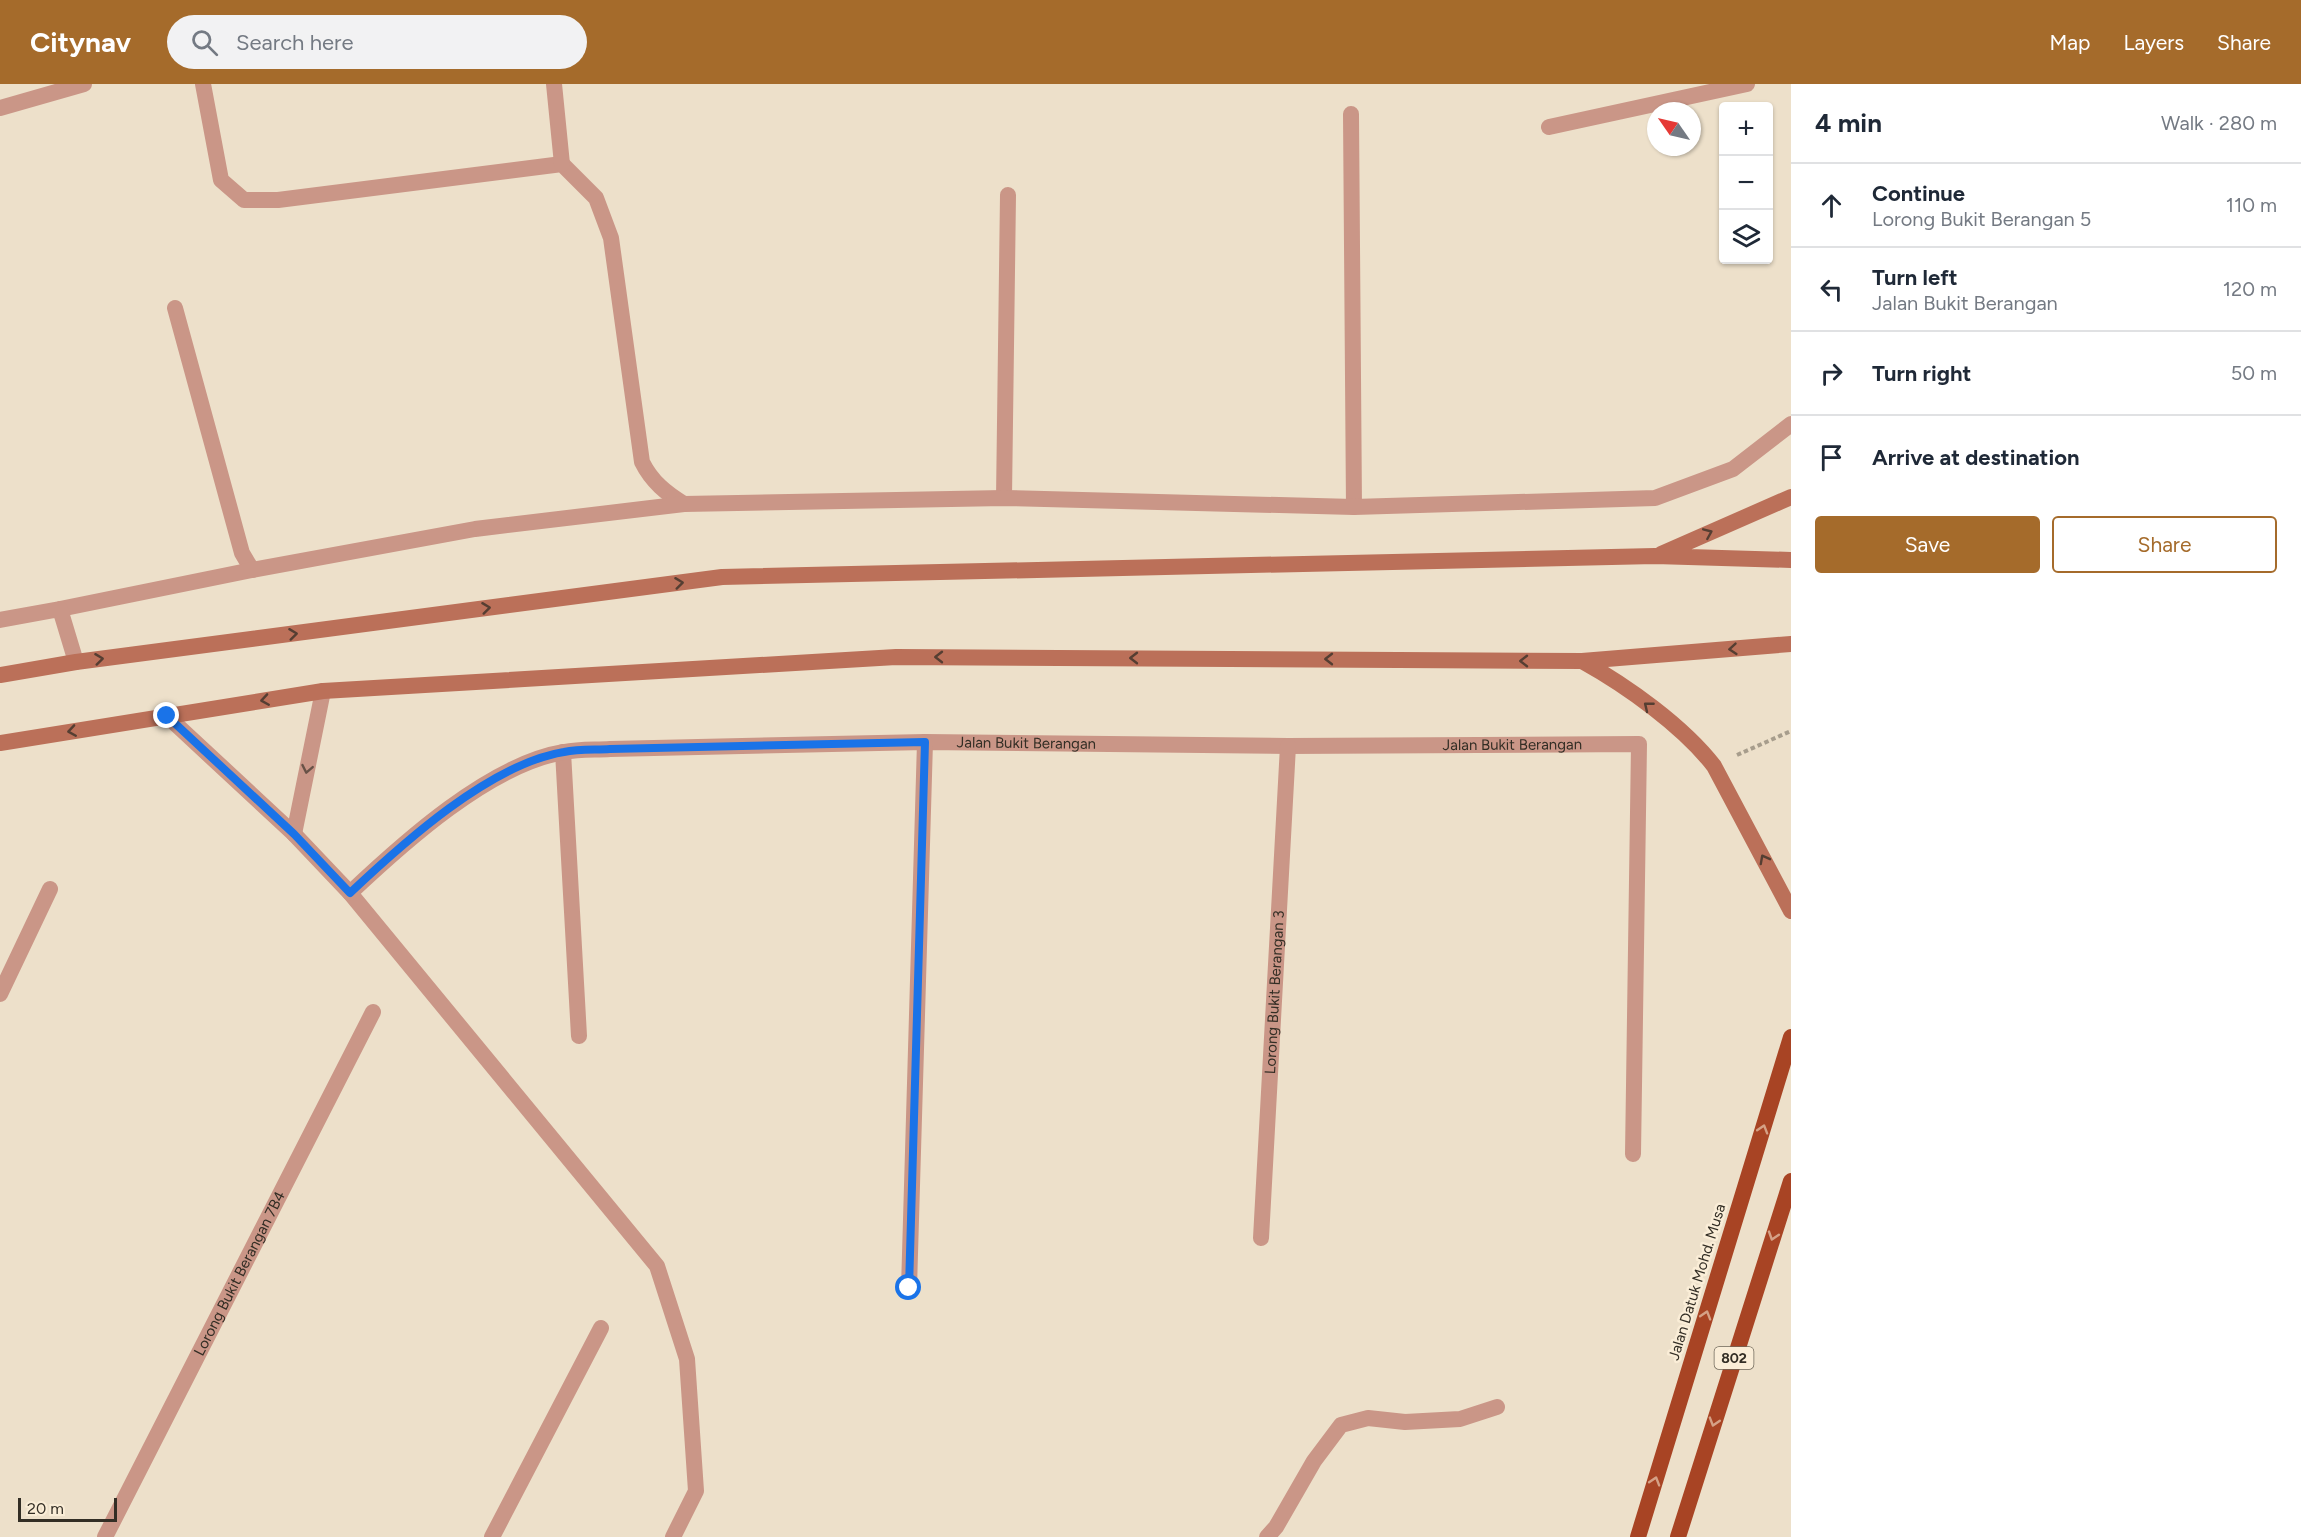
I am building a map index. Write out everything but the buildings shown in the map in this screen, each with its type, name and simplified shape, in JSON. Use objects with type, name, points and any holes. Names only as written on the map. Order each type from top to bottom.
[{"type":"highway","name":"Jalan Datuk Mohd. Musa","points":[[1638,1537],[1791,1037]]},
{"type":"highway","name":"802","points":[[1678,1537],[1791,1180]]},
{"type":"main road","points":[[1655,556],[1791,497]]},
{"type":"main road","points":[[0,675],[76,662],[722,577],[1655,556],[1791,560]]},
{"type":"main road","points":[[0,743],[323,691],[896,657],[1582,661],[1791,644]]},
{"type":"main road","points":[[1582,661],[1619,681],[1699,747],[1714,766],[1791,911]]},
{"type":"street","points":[[0,108],[84,84]]},
{"type":"street","points":[[203,84],[221,180],[244,200],[278,200],[562,164]]},
{"type":"street","points":[[554,84],[562,164],[596,198],[611,238],[642,462],[653,481],[662,490],[684,504]]},
{"type":"street","points":[[1549,127],[1747,84]]},
{"type":"street","points":[[1351,114],[1354,507]]},
{"type":"street","points":[[1005,498],[1008,195]]},
{"type":"street","points":[[175,308],[243,553],[252,570]]},
{"type":"street","points":[[0,620],[475,529],[684,504],[1005,498],[1354,507],[1655,498],[1733,469],[1791,424]]},
{"type":"street","points":[[60,609],[76,662]]},
{"type":"street","points":[[294,834],[323,691]]},
{"type":"street","points":[[167,716],[294,834],[350,893],[657,1266],[687,1359],[696,1491],[673,1537]]},
{"type":"street","points":[[909,1288],[925,742]]},
{"type":"street","name":"Jalan Bukit Berangan","points":[[350,893],[436,818],[475,791],[522,765],[563,752],[925,742],[1288,746],[1639,744],[1633,1154]]},
{"type":"street","name":"Lorong Bukit Berangan 3","points":[[1262,1239],[1288,746]]},
{"type":"street","points":[[563,752],[579,1036]]},
{"type":"street","points":[[0,994],[50,889]]},
{"type":"street","name":"Lorong Bukit Berangan 7B4","points":[[105,1537],[373,1012]]},
{"type":"street","points":[[492,1537],[601,1328]]},
{"type":"street","points":[[1267,1537],[1276,1527],[1314,1461],[1341,1425],[1368,1418],[1405,1422],[1460,1419],[1497,1407]]},
{"type":"path","points":[[1714,766],[1791,730]]},
{"type":"route","points":[[167,716],[294,834],[350,893],[436,818],[475,791],[522,765],[563,752],[925,742],[909,1288]]}]
